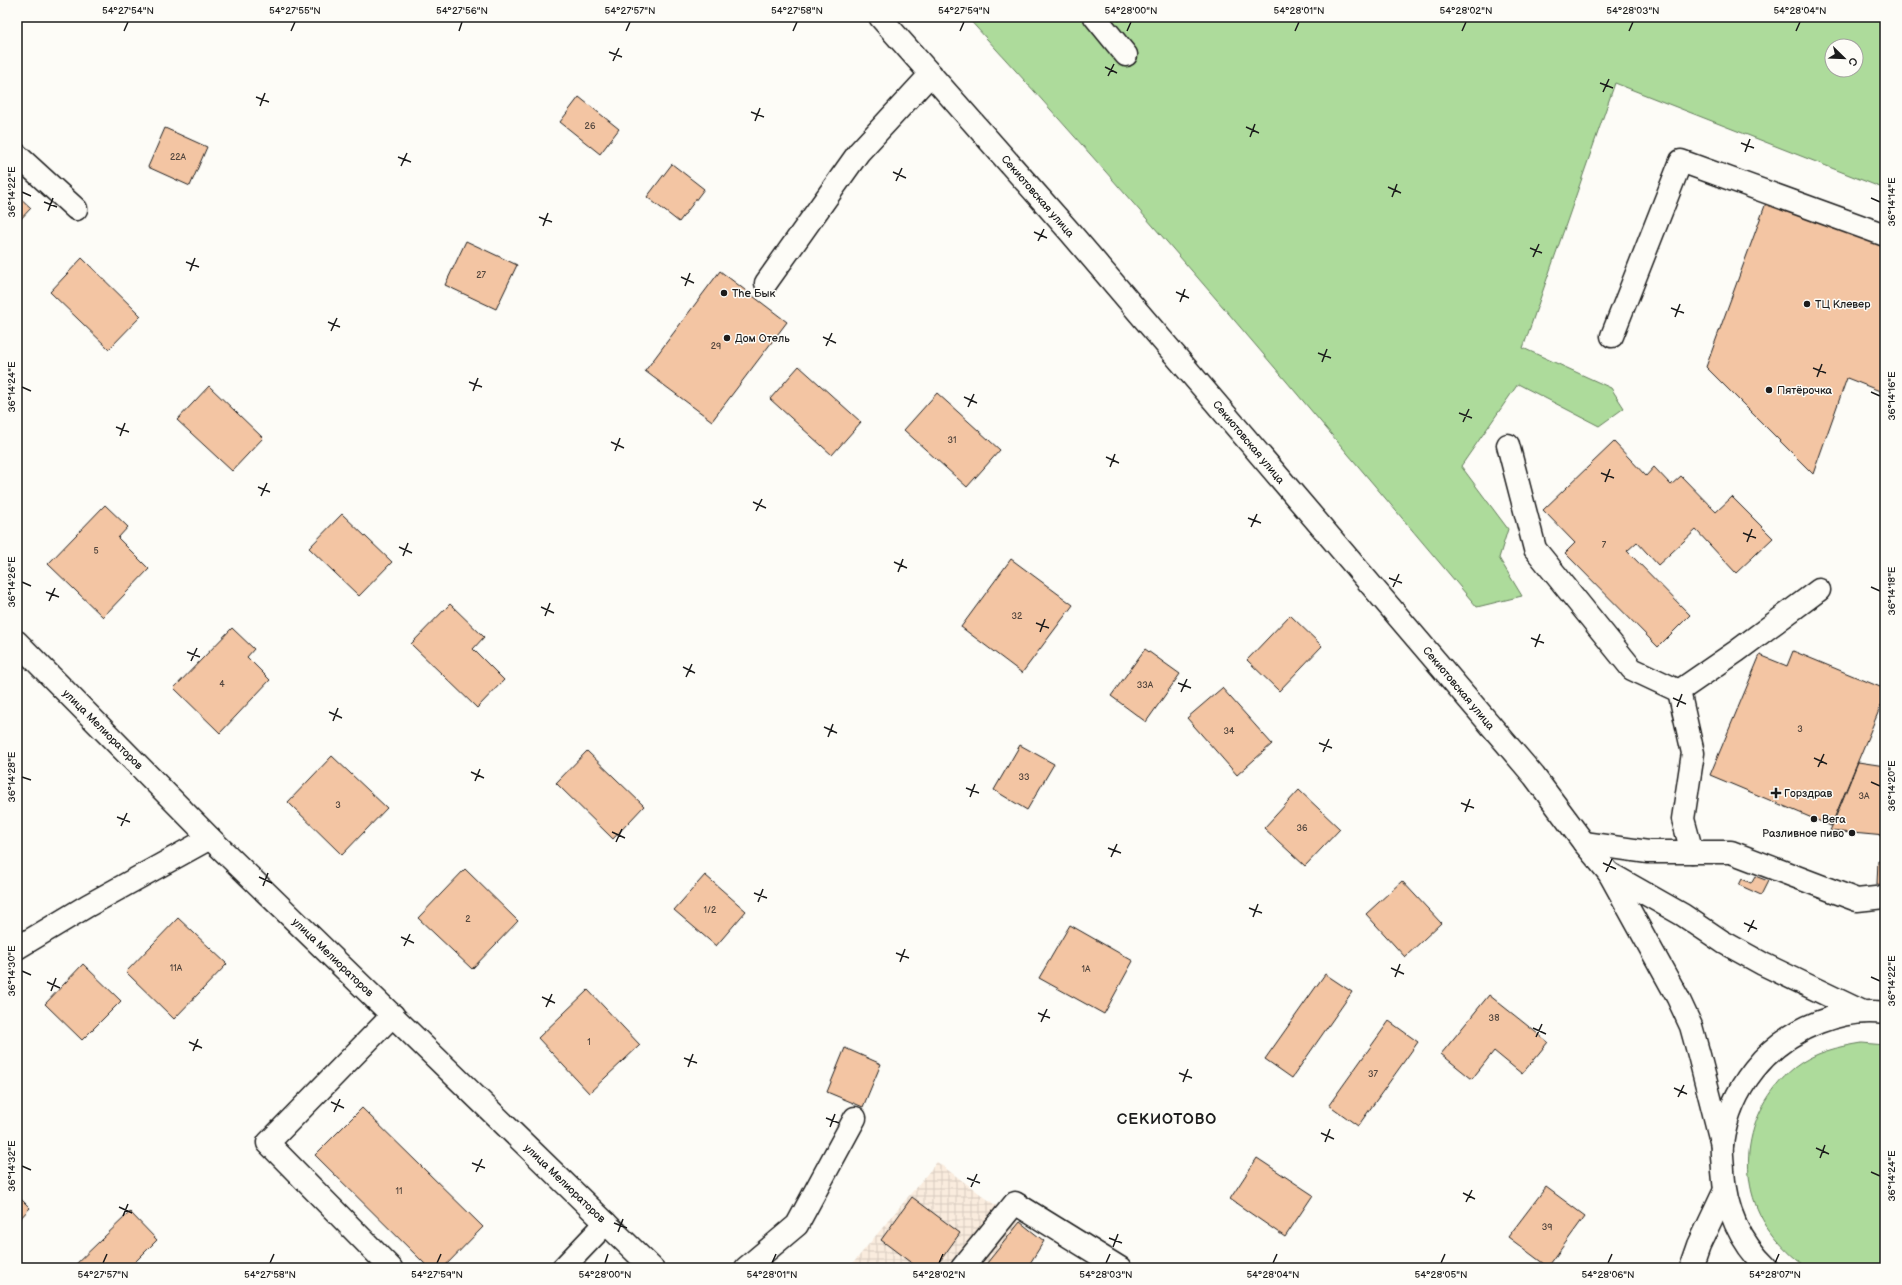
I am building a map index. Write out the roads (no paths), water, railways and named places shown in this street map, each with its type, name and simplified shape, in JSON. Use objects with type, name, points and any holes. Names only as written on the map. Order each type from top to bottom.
[{"type":"main road","name":"Секиотовская улица","points":[[880,17],[1070,232],[1529,770],[1584,843],[1610,873]]},
{"type":"main road","points":[[1095,17],[1126,55]]},
{"type":"main road","points":[[766,283],[859,152],[931,74]]},
{"type":"main road","points":[[17,155],[76,209]]},
{"type":"main road","points":[[1612,336],[1681,161],[1885,236]]},
{"type":"main road","points":[[1508,445],[1535,549],[1632,669],[1679,692]]},
{"type":"main road","points":[[1679,692],[1819,590]]},
{"type":"main road","name":"улица Мелиораторов","points":[[19,650],[652,1268]]},
{"type":"main road","points":[[1679,692],[1693,753],[1683,818],[1692,852]]},
{"type":"main road","points":[[17,948],[87,906],[210,838]]},
{"type":"main road","points":[[1584,843],[1648,852],[1731,852],[1857,900],[1885,898]]},
{"type":"main road","points":[[1610,873],[1683,915],[1723,942],[1763,964],[1878,1012]]},
{"type":"main road","points":[[1610,873],[1678,998],[1691,1026],[1722,1145],[1724,1192],[1732,1217],[1744,1240],[1767,1268]]},
{"type":"main road","points":[[1722,1145],[1728,1116],[1740,1088],[1758,1064],[1780,1043],[1805,1027],[1833,1017],[1878,1012]]},
{"type":"main road","points":[[391,1268],[268,1143],[393,1015]]},
{"type":"main road","points":[[746,1268],[797,1225],[855,1118]]},
{"type":"main road","points":[[1691,1268],[1699,1245],[1724,1192]]},
{"type":"main road","points":[[962,1268],[1015,1203],[1120,1268]]},
{"type":"main road","points":[[563,1268],[606,1223]]},
{"type":"place","name":"The Бык","points":[[724,293]]},
{"type":"place","name":"ТЦ Клевер","points":[[1807,304]]},
{"type":"place","name":"Дом Отель","points":[[727,338]]},
{"type":"place","name":"Пятёрочка","points":[[1769,390]]},
{"type":"place","name":"Горздрав","points":[[1776,793]]},
{"type":"place","name":"Вега","points":[[1814,819]]},
{"type":"place","name":"Разливное пиво","points":[[1852,833]]},
{"type":"district","name":"СЕКИОТОВО","points":[[1167,1119]]}]
